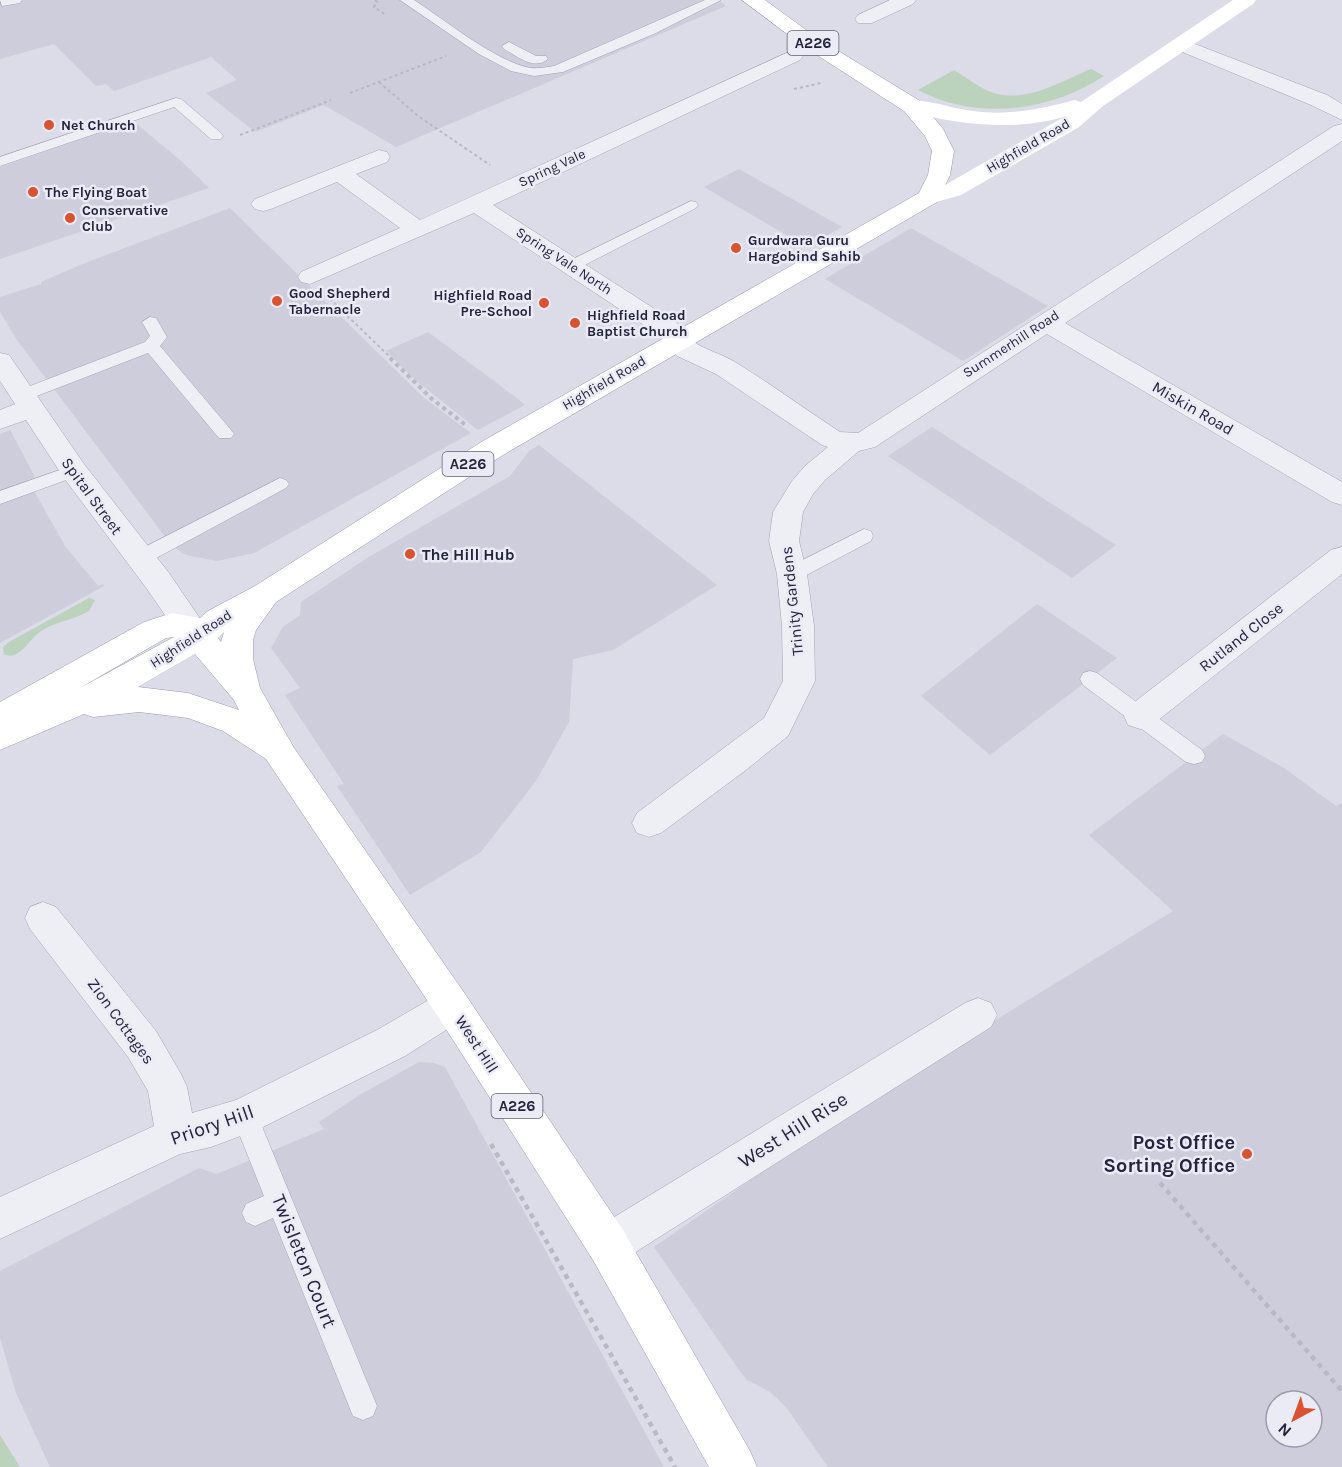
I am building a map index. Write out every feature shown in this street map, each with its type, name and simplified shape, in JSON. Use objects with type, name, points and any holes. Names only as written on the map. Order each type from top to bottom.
[{"type":"main road","name":"A226","points":[[750,0],[810,42],[912,106],[935,134],[943,151],[939,175],[929,197]]},
{"type":"main road","name":"Highfield Road","points":[[0,737],[110,688],[194,632],[266,594],[494,448],[929,197],[952,190],[1071,122],[1095,101],[1182,45],[1246,0]]},
{"type":"main road","points":[[912,106],[973,119],[999,120],[1042,117],[1095,101]]},
{"type":"main road","name":"A226","points":[[245,691],[234,652],[238,634],[266,594]]},
{"type":"main road","name":"Highfield Road","points":[[0,718],[155,630],[172,625],[194,632]]},
{"type":"main road","name":"A226","points":[[194,632],[245,691]]},
{"type":"main road","name":"West Hill","points":[[245,691],[282,757],[452,1006],[608,1245],[734,1467]]},
{"type":"main road","name":"Highfield Road","points":[[56,713],[107,701],[144,700],[214,711],[262,737],[282,757]]},
{"type":"street","points":[[865,19],[906,0]]},
{"type":"street","points":[[1182,45],[1319,100],[1342,113]]},
{"type":"street","name":"Spring Vale","points":[[310,278],[476,204],[794,56]]},
{"type":"street","name":"Summerhill Road","points":[[851,443],[865,441],[1342,131]]},
{"type":"street","points":[[263,204],[379,157]]},
{"type":"street","points":[[339,173],[418,230]]},
{"type":"street","name":"Spring Vale North","points":[[476,204],[669,330],[675,343]]},
{"type":"street","name":"Miskin Road","points":[[1045,322],[1336,482]]},
{"type":"street","points":[[675,343],[688,353],[713,361],[832,439],[851,443]]},
{"type":"street","name":"Spital Street","points":[[0,361],[74,471],[194,632]]},
{"type":"street","points":[[0,420],[27,401]]},
{"type":"street","name":"Trinity Gardens","points":[[648,823],[734,761],[776,727],[799,681],[798,626],[792,574],[784,541],[788,512],[802,488],[815,473],[851,443]]},
{"type":"street","name":"Rutland Close","points":[[1140,716],[1342,558]]},
{"type":"street","name":"Zion Cottages","points":[[43,918],[142,1044],[167,1088],[176,1136]]},
{"type":"street","name":"Priory Hill","points":[[0,1218],[176,1136],[211,1128],[245,1116],[391,1043],[452,1006]]},
{"type":"street","name":"West Hill Rise","points":[[608,1245],[978,1015]]},
{"type":"lane","points":[[1,0],[16,0]]},
{"type":"lane","points":[[406,0],[490,55],[529,72],[558,69],[715,0]]},
{"type":"lane","points":[[509,46],[534,60],[563,55],[670,13],[691,0]]},
{"type":"lane","points":[[0,162],[176,102],[216,136]]},
{"type":"lane","points":[[571,266],[692,205]]},
{"type":"lane","points":[[27,401],[151,346],[159,337],[150,322]]},
{"type":"lane","points":[[151,346],[166,361],[225,434]]},
{"type":"lane","points":[[0,498],[74,471]]},
{"type":"lane","points":[[140,558],[280,484]]},
{"type":"lane","points":[[792,574],[864,536]]},
{"type":"lane","points":[[1090,679],[1194,756]]},
{"type":"lane","name":"Twisleton Court","points":[[245,1116],[363,1406]]},
{"type":"lane","points":[[255,1213],[280,1202]]},
{"type":"path","points":[[375,0],[377,2],[374,7],[392,19]]},
{"type":"path","points":[[350,93],[446,56],[437,50]]},
{"type":"path","points":[[379,82],[392,96],[425,122],[519,183]]},
{"type":"path","points":[[791,89],[823,83]]},
{"type":"path","points":[[216,136],[234,137],[332,100]]},
{"type":"path","points":[[310,278],[432,399],[494,448]]},
{"type":"path","points":[[489,1141],[675,1467]]},
{"type":"path","points":[[1160,1183],[1342,1391]]},
{"type":"shaded area","points":[[0,0],[719,0],[726,6],[396,147],[324,105],[255,132],[206,93],[237,80],[211,57],[114,91],[106,84],[96,86],[54,44],[0,59]]},
{"type":"shaded area","points":[[133,121],[180,160],[209,188],[0,259],[0,167]]},
{"type":"shaded area","points":[[739,169],[842,227],[807,247],[704,187]]},
{"type":"shaded area","points":[[230,208],[423,397],[471,433],[254,553],[217,561],[186,555],[172,546],[17,340],[0,312],[0,297],[41,284],[80,265]]},
{"type":"shaded area","points":[[911,228],[1048,306],[963,361],[825,279]]},
{"type":"shaded area","points":[[428,332],[525,405],[478,430],[414,379],[386,351]]},
{"type":"shaded area","points":[[932,427],[1116,545],[1072,578],[888,456]]},
{"type":"shaded area","points":[[10,430],[35,477],[28,480],[65,546],[98,586],[103,584],[104,586],[0,643],[0,434]]},
{"type":"shaded area","points":[[539,445],[717,585],[613,650],[573,659],[569,722],[536,781],[481,852],[410,895],[337,786],[344,784],[285,695],[300,688],[271,648],[283,627],[300,615],[301,602],[367,558],[510,476],[529,451]]},
{"type":"shaded area","points":[[1037,604],[1117,658],[990,755],[921,696]]},
{"type":"shaded area","points":[[1223,734],[1284,768],[1336,806],[1342,803],[1342,1467],[828,1467],[786,1407],[770,1392],[747,1380],[739,1370],[654,1247],[758,1175],[768,1160],[1173,911],[1089,835]]},
{"type":"shaded area","points":[[419,1062],[434,1063],[445,1067],[664,1467],[50,1467],[16,1393],[0,1338],[0,1271],[199,1168],[217,1174],[324,1129],[319,1122],[361,1094]]},
{"type":"green space","points":[[1091,69],[1104,76],[1060,98],[1012,108],[988,109],[964,106],[941,100],[918,90],[954,70],[978,86],[994,93],[1019,95],[1056,85]]},
{"type":"green space","points":[[89,598],[95,600],[89,611],[41,631],[14,655],[4,654],[3,647],[9,642]]},
{"type":"green space","points":[[0,1435],[20,1467],[0,1467]]},
{"type":"place","name":"Net Church","points":[[49,125]]},
{"type":"place","name":"The Flying Boat","points":[[33,192]]},
{"type":"place","name":"Conservative Club","points":[[70,218]]},
{"type":"place","name":"Gurdwara Guru Hargobind Sahib","points":[[736,248]]},
{"type":"place","name":"Good Shepherd Tabernacle","points":[[277,301]]},
{"type":"place","name":"Highfield Road Pre-School","points":[[544,303]]},
{"type":"place","name":"Highfield Road Baptist Church","points":[[575,323]]},
{"type":"place","name":"The Hill Hub","points":[[410,554]]},
{"type":"place","name":"Post Office Sorting Office","points":[[1247,1154]]}]
